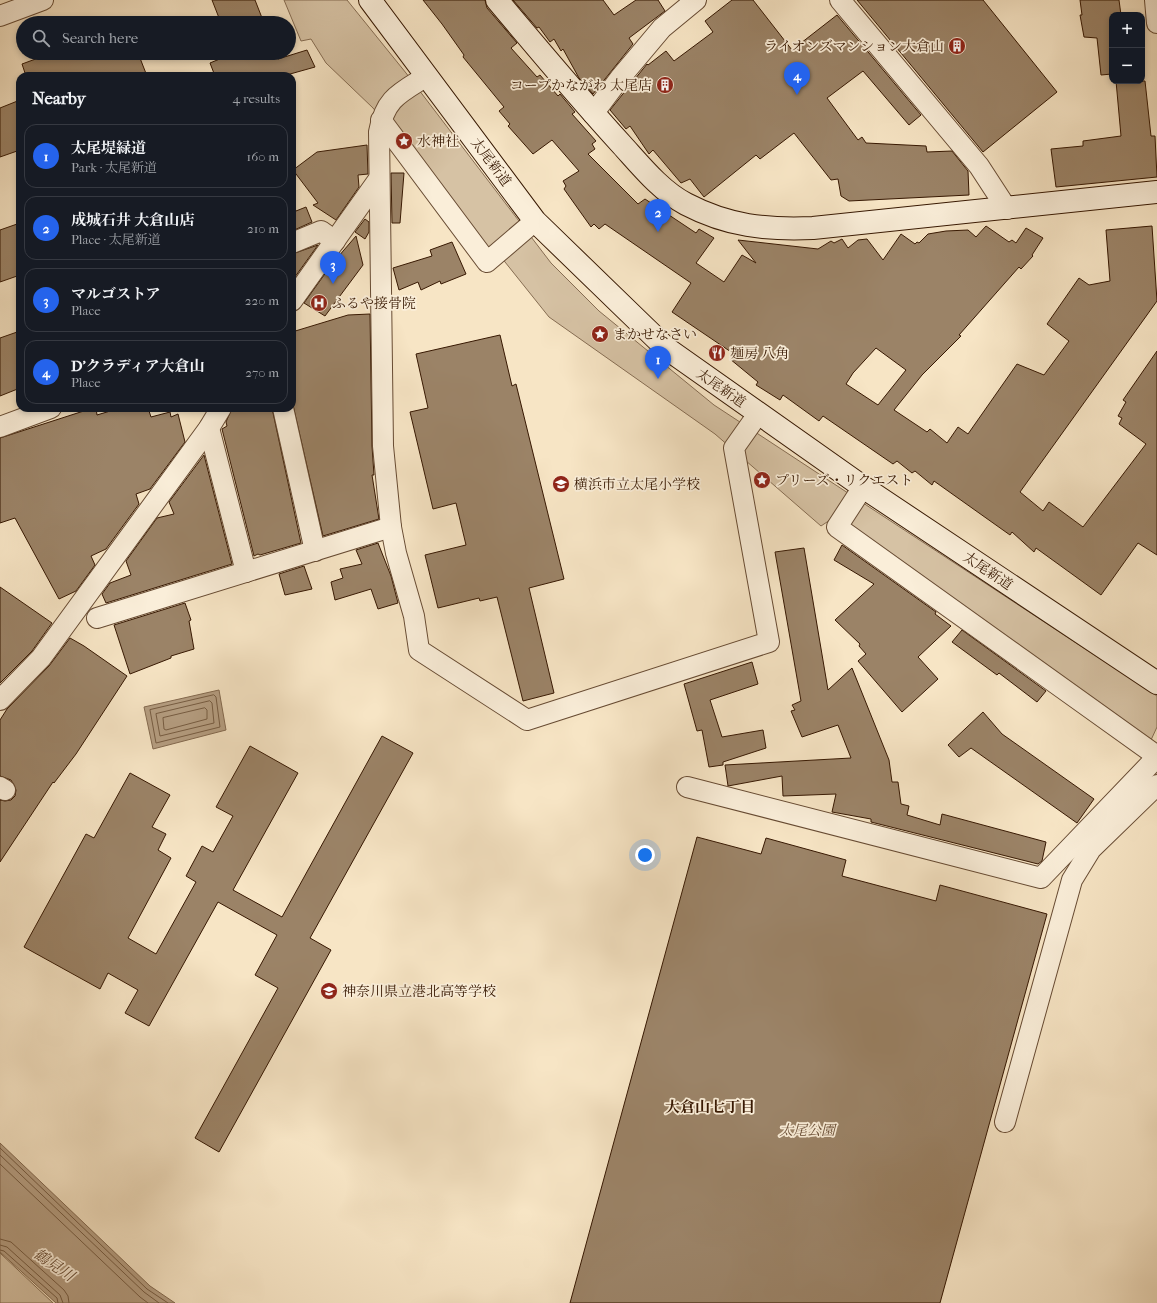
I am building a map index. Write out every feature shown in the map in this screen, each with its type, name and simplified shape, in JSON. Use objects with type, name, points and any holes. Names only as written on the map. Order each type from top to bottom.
[{"type":"street","points":[[0,16],[43,0]]},
{"type":"street","name":"太尾新道","points":[[370,0],[535,221],[666,348],[863,487],[1157,683]]},
{"type":"street","points":[[497,0],[593,114],[657,183],[685,204],[713,217],[744,226],[778,230],[813,228],[848,223],[1007,209],[1157,192]]},
{"type":"street","points":[[593,114],[620,78],[662,28],[696,0]]},
{"type":"street","points":[[840,0],[979,166],[1007,209]]},
{"type":"street","points":[[1155,0],[1157,23]]},
{"type":"street","points":[[427,76],[394,96],[381,120],[379,132],[378,180],[383,446],[391,527],[396,553],[414,616],[419,650],[527,720],[769,642],[734,448],[758,414]]},
{"type":"street","points":[[381,120],[487,262],[535,221]]},
{"type":"street","points":[[296,295],[378,180]]},
{"type":"street","points":[[296,241],[321,231],[335,241]]},
{"type":"street","points":[[0,427],[40,412]]},
{"type":"street","points":[[0,700],[40,658],[218,412]]},
{"type":"street","points":[[284,412],[315,551]]},
{"type":"street","points":[[208,428],[246,572]]},
{"type":"street","points":[[687,787],[1041,878],[1157,757],[837,527],[863,487]]},
{"type":"street","points":[[97,618],[391,527]]},
{"type":"street","points":[[1005,1122],[1072,880],[1091,850],[1157,784]]},
{"type":"shaded area","points":[[284,0],[347,0],[406,73],[551,263],[599,311],[714,405],[1157,696],[1157,727],[1151,740],[830,520],[821,526],[715,434],[549,317],[497,252],[486,245],[373,108],[326,63],[311,39],[301,41],[296,29],[296,16],[291,16]]},
{"type":"shaded area","points":[[0,1253],[53,1303],[0,1303]]},
{"type":"water","points":[[219,690],[226,730],[153,749],[144,707]]},
{"type":"water","name":"鶴見川","points":[[0,1143],[150,1286],[175,1303],[56,1303],[0,1252]]},
{"type":"building","points":[[212,0],[255,0],[261,16],[218,16]]},
{"type":"building","points":[[423,0],[485,0],[487,8],[517,43],[511,48],[537,77],[540,75],[558,96],[560,94],[575,112],[572,114],[596,141],[592,144],[595,149],[588,154],[638,204],[645,199],[696,233],[699,229],[714,238],[696,263],[724,282],[742,255],[756,263],[738,240],[818,249],[831,241],[834,243],[842,239],[848,248],[858,240],[867,239],[883,260],[901,234],[915,244],[917,242],[919,243],[928,234],[946,231],[968,230],[976,237],[986,226],[1009,242],[1012,240],[1016,243],[1026,228],[1043,238],[1032,255],[1033,256],[1021,269],[1019,267],[959,335],[961,336],[922,375],[894,410],[927,432],[930,429],[947,443],[958,427],[968,434],[1017,364],[1044,375],[1069,341],[1047,324],[1079,278],[1089,285],[1110,281],[1106,230],[1152,226],[1157,301],[1020,492],[1043,511],[1049,502],[1083,527],[1146,444],[1119,424],[1122,418],[1118,416],[1126,402],[1123,400],[1157,351],[1157,555],[1138,543],[1101,595],[1036,548],[1034,552],[1012,532],[1010,535],[934,481],[932,485],[915,471],[912,473],[897,461],[893,464],[823,416],[819,421],[783,395],[780,400],[756,385],[758,382],[730,359],[734,354],[672,312],[691,283],[605,224],[599,229],[594,224],[591,227],[564,189],[566,186],[563,181],[579,171],[552,140],[533,154],[508,126],[510,124],[499,111],[504,107],[463,57],[464,55]],"holes":[[[876,348],[906,370],[878,405],[846,384],[853,373]]]},
{"type":"building","points":[[513,0],[603,0],[614,15],[636,0],[658,0],[665,11],[629,38],[633,44],[593,94],[579,78],[563,49],[561,51],[554,39],[550,42],[539,27],[537,28]]},
{"type":"building","points":[[732,0],[753,0],[792,50],[837,15],[921,115],[909,125],[863,71],[827,98],[858,140],[862,137],[866,143],[926,146],[927,152],[952,151],[968,171],[969,195],[849,201],[841,196],[838,179],[831,180],[794,133],[760,159],[756,155],[704,197],[690,179],[681,183],[653,150],[649,154],[630,126],[626,129],[610,110],[647,64],[648,65],[666,51],[674,61],[713,32],[705,21]]},
{"type":"building","name":"ライオンズマンション大倉山","points":[[857,0],[983,0],[1057,92],[983,152]]},
{"type":"building","points":[[1080,0],[1119,0],[1121,12],[1109,12],[1109,74],[1101,75],[1097,38],[1084,37],[1080,15],[1082,15]]},
{"type":"building","points":[[307,50],[315,67],[296,72],[213,72],[210,63],[217,60],[296,60],[296,53]]},
{"type":"building","points":[[33,60],[141,60],[145,72],[25,72],[22,64]]},
{"type":"building","points":[[1145,81],[1151,136],[1155,136],[1157,177],[1056,187],[1051,149],[1083,146],[1083,141],[1121,136],[1116,84],[1145,84]]},
{"type":"building","points":[[16,102],[16,151],[0,157],[0,108]]},
{"type":"building","points":[[367,145],[368,174],[358,175],[359,187],[336,220],[313,205],[318,203],[296,174],[296,168],[317,152]]},
{"type":"building","points":[[391,173],[404,173],[400,223],[392,223]]},
{"type":"building","points":[[306,207],[312,222],[296,229],[296,211]]},
{"type":"building","points":[[365,219],[369,222],[369,232],[365,239],[355,232]]},
{"type":"building","points":[[16,224],[16,276],[0,282],[0,230]]},
{"type":"building","points":[[356,236],[363,265],[325,316],[304,303],[332,264]]},
{"type":"building","points":[[452,242],[466,274],[441,284],[440,281],[421,290],[418,282],[399,290],[393,268],[432,256],[430,250]]},
{"type":"building","points":[[318,245],[296,275],[296,253]]},
{"type":"building","points":[[370,314],[372,446],[374,475],[372,475],[379,519],[323,536],[295,412],[296,412],[296,331],[348,315]]},
{"type":"building","points":[[16,332],[16,390],[0,396],[0,338]]},
{"type":"building","points":[[500,335],[512,386],[516,384],[564,579],[529,588],[554,693],[523,701],[497,597],[480,601],[479,598],[438,608],[425,555],[466,545],[456,503],[433,509],[410,412],[428,408],[416,354]]},
{"type":"building","points":[[81,412],[97,412],[97,415],[107,412],[149,412],[151,417],[170,412],[171,417],[178,414],[185,442],[150,489],[136,494],[139,504],[106,549],[91,556],[95,565],[76,591],[59,599],[15,518],[0,523],[0,438]]},
{"type":"building","points":[[230,412],[273,412],[301,543],[254,556],[222,429],[227,426],[226,422]]},
{"type":"building","points":[[204,455],[232,564],[106,603],[102,594],[110,583],[131,575],[126,561],[157,518],[174,514],[169,502]]},
{"type":"building","points":[[378,543],[391,576],[398,603],[378,609],[371,589],[335,600],[331,582],[343,578],[340,569],[362,564],[356,550]]},
{"type":"building","points":[[842,545],[936,612],[935,614],[951,626],[918,657],[938,679],[902,712],[858,661],[866,654],[859,646],[860,644],[835,620],[874,584],[834,560]]},
{"type":"building","points":[[804,548],[828,690],[852,668],[889,760],[892,782],[898,782],[901,804],[909,806],[907,815],[940,825],[942,814],[1046,842],[1042,861],[1038,864],[871,822],[871,819],[832,812],[836,794],[783,796],[782,776],[728,786],[725,765],[851,758],[838,725],[802,737],[791,711],[795,710],[792,705],[801,701],[775,552]]},
{"type":"building","points":[[304,566],[312,589],[285,595],[279,574]]},
{"type":"building","points":[[0,587],[52,623],[32,651],[0,683]]},
{"type":"building","points":[[185,603],[191,620],[189,621],[194,649],[171,656],[171,658],[130,674],[114,625]]},
{"type":"building","points":[[962,630],[1046,691],[1037,702],[999,673],[997,675],[952,642]]},
{"type":"building","points":[[70,638],[127,676],[76,754],[54,783],[53,782],[0,862],[0,800],[11,800],[15,796],[16,790],[11,780],[0,776],[0,720],[7,709],[49,666]]},
{"type":"building","points":[[752,662],[758,684],[710,700],[722,737],[763,730],[766,748],[723,762],[723,765],[709,767],[702,730],[697,731],[684,684]]},
{"type":"building","points":[[983,712],[1002,734],[1094,799],[1077,823],[971,748],[959,757],[948,745]]},
{"type":"building","points":[[382,736],[413,753],[310,938],[331,950],[219,1152],[195,1138],[278,988],[255,975],[277,935],[218,902],[149,1026],[125,1013],[138,990],[108,973],[100,989],[24,947],[86,834],[94,838],[130,773],[170,795],[152,827],[166,834],[158,850],[171,858],[128,938],[156,954],[196,882],[186,876],[202,846],[213,852],[233,816],[216,807],[250,746],[298,773],[233,890],[282,917]]},
{"type":"building","name":"太尾公園","points":[[697,837],[761,854],[766,838],[846,860],[842,876],[936,901],[940,885],[1047,914],[940,1303],[570,1303]]},
{"type":"place","name":"ライオンズマンション大倉山","points":[[957,46]]},
{"type":"place","name":"コープかながわ 太尾店","points":[[665,85]]},
{"type":"place","name":"D'クラディア大倉山","points":[[797,95]]},
{"type":"place","name":"水神社","points":[[404,141]]},
{"type":"place","name":"成城石井 大倉山店","points":[[658,232]]},
{"type":"place","name":"マルゴストア","points":[[333,284]]},
{"type":"place","name":"ふるや接骨院","points":[[319,303]]},
{"type":"place","name":"まかせなさい","points":[[600,334]]},
{"type":"place","name":"麺房 八角","points":[[717,353]]},
{"type":"place","name":"太尾堤緑道","points":[[658,379]]},
{"type":"place","name":"プリーズ・リクエスト","points":[[762,480]]},
{"type":"place","name":"横浜市立太尾小学校","points":[[561,484]]},
{"type":"place","name":"神奈川県立港北高等学校","points":[[329,991]]},
{"type":"district","name":"大倉山七丁目","points":[[710,1107]]}]
